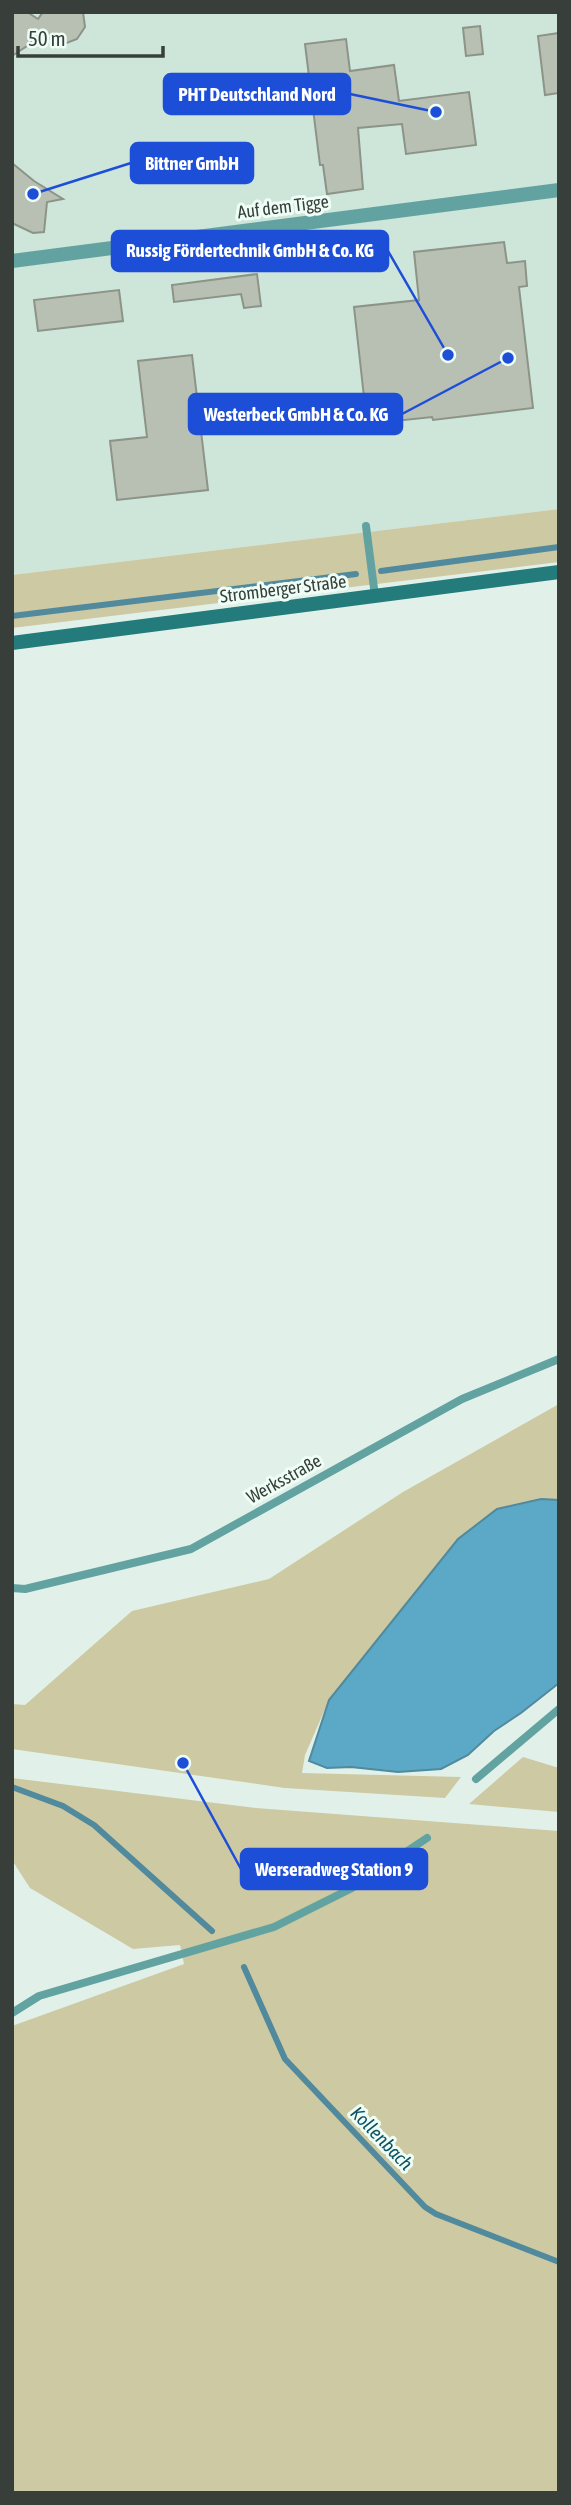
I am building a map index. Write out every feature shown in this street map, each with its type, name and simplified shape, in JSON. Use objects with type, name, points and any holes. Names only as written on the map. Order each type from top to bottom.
[{"type":"main road","name":"Stromberger Straße","points":[[12,643],[559,572]]},
{"type":"street","name":"Auf dem Tigge","points":[[12,261],[559,190]]},
{"type":"lane","points":[[366,526],[375,596]]},
{"type":"lane","name":"Werksstraße","points":[[12,1588],[25,1589],[191,1549],[462,1399],[559,1359]]},
{"type":"lane","points":[[476,1779],[559,1709]]},
{"type":"lane","points":[[12,2013],[39,1996],[274,1927],[352,1888],[427,1838]]},
{"type":"shaded area","points":[[12,12],[559,12],[559,509],[12,575]]},
{"type":"shaded area","points":[[559,509],[559,562],[12,628],[12,575]]},
{"type":"shaded area","points":[[559,1404],[559,1500],[541,1499],[329,1700],[305,1755],[302,1773],[461,1777],[445,1798],[285,1788],[12,1749],[12,1704],[25,1705],[132,1611],[269,1579],[403,1492]]},
{"type":"shaded area","points":[[523,1757],[559,1768],[559,1812],[469,1804]]},
{"type":"shaded area","points":[[12,1778],[256,1808],[559,1831],[559,2493],[12,2493],[12,2026],[184,1964],[180,1945],[133,1949],[30,1888],[12,1860]]},
{"type":"water","points":[[541,1499],[559,1500],[559,1683],[494,1731],[468,1755],[441,1769],[398,1772],[351,1767],[327,1768],[309,1761],[329,1700],[458,1539],[497,1509]]},
{"type":"building","points":[[12,12],[27,12],[38,19],[43,12],[83,12],[85,27],[77,39],[64,44],[37,34],[27,46],[12,56]]},
{"type":"building","points":[[480,26],[483,54],[466,56],[463,28]]},
{"type":"building","points":[[559,33],[559,93],[545,95],[538,36]]},
{"type":"building","points":[[346,39],[350,71],[394,65],[399,101],[469,92],[476,145],[406,154],[402,124],[358,128],[363,189],[327,194],[323,165],[320,165],[305,44]]},
{"type":"building","points":[[12,163],[63,199],[47,202],[44,232],[33,233],[12,223]]},
{"type":"building","points":[[504,242],[507,263],[525,261],[527,286],[519,287],[533,408],[433,420],[432,417],[367,424],[354,307],[419,300],[414,252]]},
{"type":"building","points":[[257,274],[261,306],[244,308],[241,294],[174,302],[172,285]]},
{"type":"building","points":[[119,290],[123,321],[38,331],[34,300]]},
{"type":"building","points":[[192,355],[208,490],[117,500],[110,441],[147,437],[138,361]]},
{"type":"waterway","points":[[381,571],[559,547]]},
{"type":"waterway","points":[[12,616],[356,574]]},
{"type":"waterway","name":"Kollenbach","points":[[12,1787],[63,1806],[94,1825],[212,1931]]},
{"type":"waterway","name":"Kollenbach","points":[[244,1967],[285,2059],[425,2207],[436,2214],[559,2262]]},
{"type":"place","name":"PHT Deutschland Nord","points":[[436,112]]},
{"type":"place","name":"Bittner GmbH","points":[[33,194]]},
{"type":"place","name":"Russig Fördertechnik GmbH & Co. KG","points":[[448,355]]},
{"type":"place","name":"Westerbeck GmbH & Co. KG","points":[[508,358]]},
{"type":"place","name":"Werseradweg Station 9","points":[[183,1763]]}]
